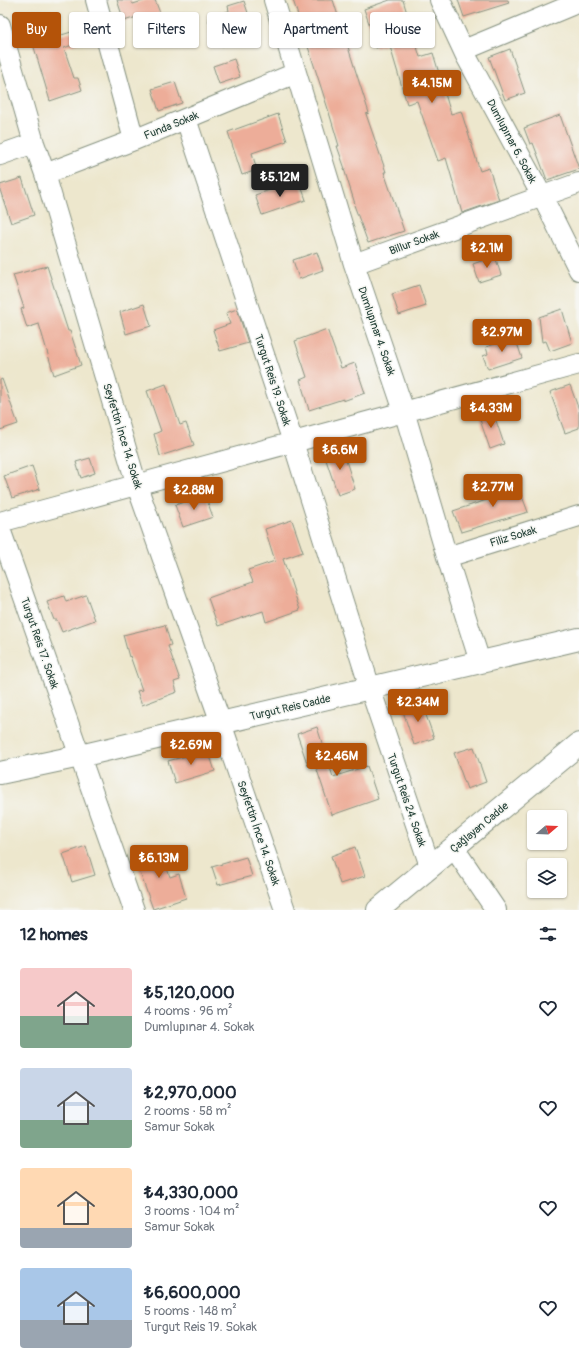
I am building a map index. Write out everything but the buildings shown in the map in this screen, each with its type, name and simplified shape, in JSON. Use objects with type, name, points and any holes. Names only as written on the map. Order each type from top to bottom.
[{"type":"street","points":[[96,0],[134,140]]},
{"type":"street","name":"Dumlupınar 4. Sokak","points":[[274,0],[354,264],[404,411],[446,557],[480,662]]},
{"type":"street","name":"Dumlupınar 6. Sokak","points":[[440,0],[464,50],[542,196],[579,270]]},
{"type":"street","points":[[464,50],[579,2]]},
{"type":"street","name":"Seyfettin İnce 14. Sokak","points":[[0,24],[34,143],[45,174],[137,486],[221,723],[285,910]]},
{"type":"street","name":"Funda Sokak","points":[[45,174],[134,140],[296,73]]},
{"type":"street","name":"Turgut Reis 19. Sokak","points":[[186,119],[293,442],[370,688]]},
{"type":"street","points":[[0,155],[34,143]]},
{"type":"street","name":"Billur Sokak","points":[[354,264],[579,183]]},
{"type":"street","points":[[0,522],[137,486],[404,411],[579,364]]},
{"type":"street","name":"Filiz Sokak","points":[[446,557],[579,516]]},
{"type":"street","name":"Turgut Reis 17. Sokak","points":[[0,529],[134,910]]},
{"type":"street","name":"Turgut Reis Cadde","points":[[0,773],[80,756],[579,639]]},
{"type":"street","name":"Turgut Reis 24. Sokak","points":[[370,688],[430,866]]},
{"type":"street","name":"Çağlayan Cadde","points":[[378,910],[579,744]]},
{"type":"street","points":[[454,848],[496,910]]}]
